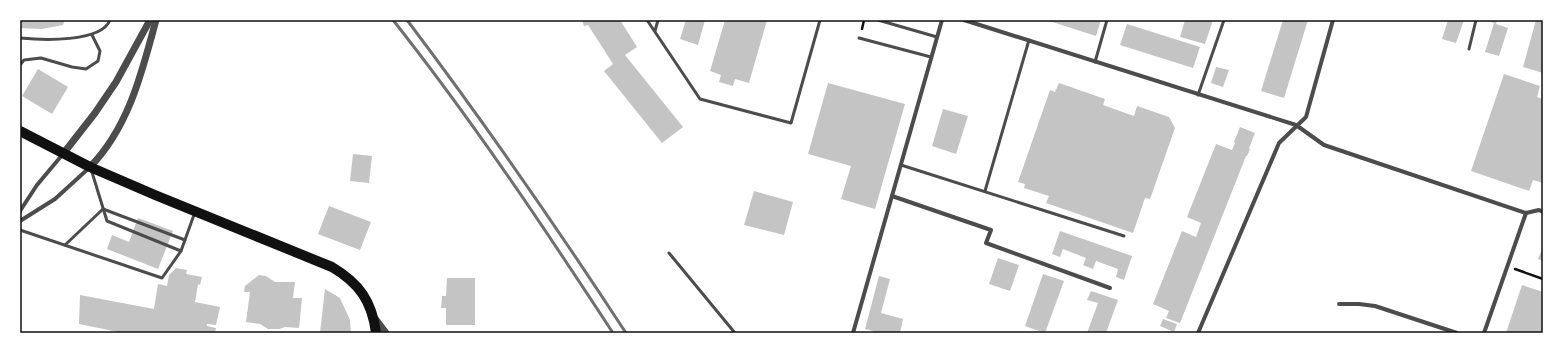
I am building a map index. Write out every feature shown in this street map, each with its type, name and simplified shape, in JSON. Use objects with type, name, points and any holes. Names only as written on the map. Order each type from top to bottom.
[{"type":"main road","points":[[20,131],[90,167],[332,267],[344,274],[355,284],[370,305],[374,316],[376,333]]},
{"type":"street","points":[[20,212],[37,185],[95,113],[116,82],[150,20]]},
{"type":"street","points":[[20,220],[55,199],[90,167],[109,145],[127,111],[142,75],[156,20]]},
{"type":"street","points":[[853,333],[942,20]]},
{"type":"street","points":[[964,20],[1296,125],[1324,146],[1526,213],[1539,210],[1543,212]]},
{"type":"street","points":[[1198,333],[1279,143],[1306,117],[1333,20]]},
{"type":"street","points":[[892,196],[991,230],[986,243],[1110,288]]},
{"type":"street","points":[[1484,333],[1526,213]]},
{"type":"street","points":[[1339,304],[1375,306],[1457,333]]},
{"type":"street","points":[[374,316],[386,333]]},
{"type":"lane","points":[[20,38],[47,40],[92,35],[109,24],[110,20]]},
{"type":"lane","points":[[647,20],[700,99],[791,122],[820,20]]},
{"type":"lane","points":[[655,31],[658,20]]},
{"type":"lane","points":[[878,20],[937,37]]},
{"type":"lane","points":[[1095,62],[1107,20]]},
{"type":"lane","points":[[1198,94],[1224,20]]},
{"type":"lane","points":[[1469,49],[1476,20]]},
{"type":"lane","points":[[20,65],[24,60],[41,58],[72,67],[86,69],[98,61],[100,51],[92,35]]},
{"type":"lane","points":[[859,38],[931,57]]},
{"type":"lane","points":[[985,191],[1029,40]]},
{"type":"lane","points":[[901,165],[1124,236]]},
{"type":"lane","points":[[90,167],[107,221],[181,251]]},
{"type":"lane","points":[[103,209],[185,240]]},
{"type":"lane","points":[[65,245],[103,209]]},
{"type":"lane","points":[[20,230],[162,278],[181,251],[195,211]]},
{"type":"lane","points":[[669,253],[735,333]]},
{"type":"path","points":[[1508,266],[1543,279]]},
{"type":"building","points":[[20,20],[65,20],[63,25],[42,29],[20,28]]},
{"type":"building","points":[[582,20],[620,20],[637,47],[625,55],[683,127],[662,143],[604,71],[613,64],[588,25],[584,26]]},
{"type":"building","points":[[686,20],[705,20],[698,45],[680,39]]},
{"type":"building","points":[[725,20],[767,20],[749,83],[735,79],[733,86],[719,82],[721,75],[710,71]]},
{"type":"building","points":[[1046,20],[1101,20],[1096,36]]},
{"type":"building","points":[[1185,20],[1213,20],[1205,44],[1180,37]]},
{"type":"building","points":[[1283,20],[1308,20],[1284,98],[1261,91]]},
{"type":"building","points":[[1448,20],[1464,20],[1456,43],[1442,39]]},
{"type":"building","points":[[1484,20],[1497,20],[1496,24],[1508,28],[1499,56],[1485,52],[1494,23]]},
{"type":"building","points":[[1536,20],[1543,20],[1543,73],[1523,67]]},
{"type":"building","points":[[1127,24],[1200,47],[1193,68],[1120,45]]},
{"type":"building","points":[[1216,67],[1229,70],[1223,87],[1211,83]]},
{"type":"building","points":[[38,69],[68,87],[52,114],[22,96]]},
{"type":"building","points":[[1504,74],[1540,86],[1537,97],[1543,99],[1543,183],[1533,180],[1529,191],[1471,171]]},
{"type":"building","points":[[828,83],[905,104],[875,209],[841,199],[851,166],[808,154]]},
{"type":"building","points":[[1059,83],[1105,99],[1103,105],[1134,116],[1137,106],[1169,117],[1175,128],[1150,199],[1145,198],[1133,233],[1046,203],[1049,196],[1024,188],[1025,184],[1018,182],[1050,90],[1055,92]]},
{"type":"building","points":[[943,109],[968,116],[956,154],[932,146]]},
{"type":"building","points":[[1240,127],[1255,133],[1249,148],[1250,149],[1180,323],[1166,318],[1169,311],[1153,304],[1182,231],[1196,237],[1201,223],[1187,217],[1216,144],[1232,150]]},
{"type":"building","points":[[353,154],[372,156],[369,183],[350,181]]},
{"type":"building","points":[[754,191],[793,202],[784,235],[744,225]]},
{"type":"building","points":[[329,206],[371,222],[360,250],[318,234]]},
{"type":"building","points":[[138,218],[173,231],[158,269],[107,249],[112,235],[129,242]]},
{"type":"building","points":[[1060,231],[1132,256],[1124,280],[1116,277],[1118,269],[1096,261],[1093,269],[1083,265],[1086,258],[1063,249],[1060,257],[1052,254]]},
{"type":"building","points":[[1543,247],[1543,261],[1538,259]]},
{"type":"building","points":[[998,258],[1019,265],[1010,291],[989,284]]},
{"type":"building","points":[[176,268],[187,270],[186,274],[202,277],[200,285],[198,284],[195,302],[220,307],[216,325],[207,324],[207,326],[216,328],[215,333],[123,333],[79,324],[80,295],[154,309],[158,284],[167,286],[169,275]]},
{"type":"building","points":[[1043,274],[1064,281],[1045,333],[1025,326]]},
{"type":"building","points":[[259,275],[266,276],[275,282],[295,282],[293,298],[302,298],[299,328],[285,327],[279,329],[268,329],[260,324],[246,322],[250,292],[244,292],[245,286]]},
{"type":"building","points":[[879,276],[890,279],[881,313],[903,319],[900,333],[873,333],[873,331],[865,329]]},
{"type":"building","points":[[447,278],[475,278],[475,325],[446,325],[446,308],[441,308],[442,296],[446,296]]},
{"type":"building","points":[[1522,285],[1543,292],[1543,333],[1506,333]]},
{"type":"building","points":[[325,289],[340,298],[350,320],[351,333],[320,333]]},
{"type":"building","points":[[1091,291],[1118,300],[1106,333],[1087,333],[1098,303],[1087,300]]},
{"type":"building","points":[[1163,319],[1177,324],[1174,332],[1160,326]]},
{"type":"railway","points":[[393,20],[479,135],[613,333]]},
{"type":"railway","points":[[407,20],[519,175],[626,333]]}]
